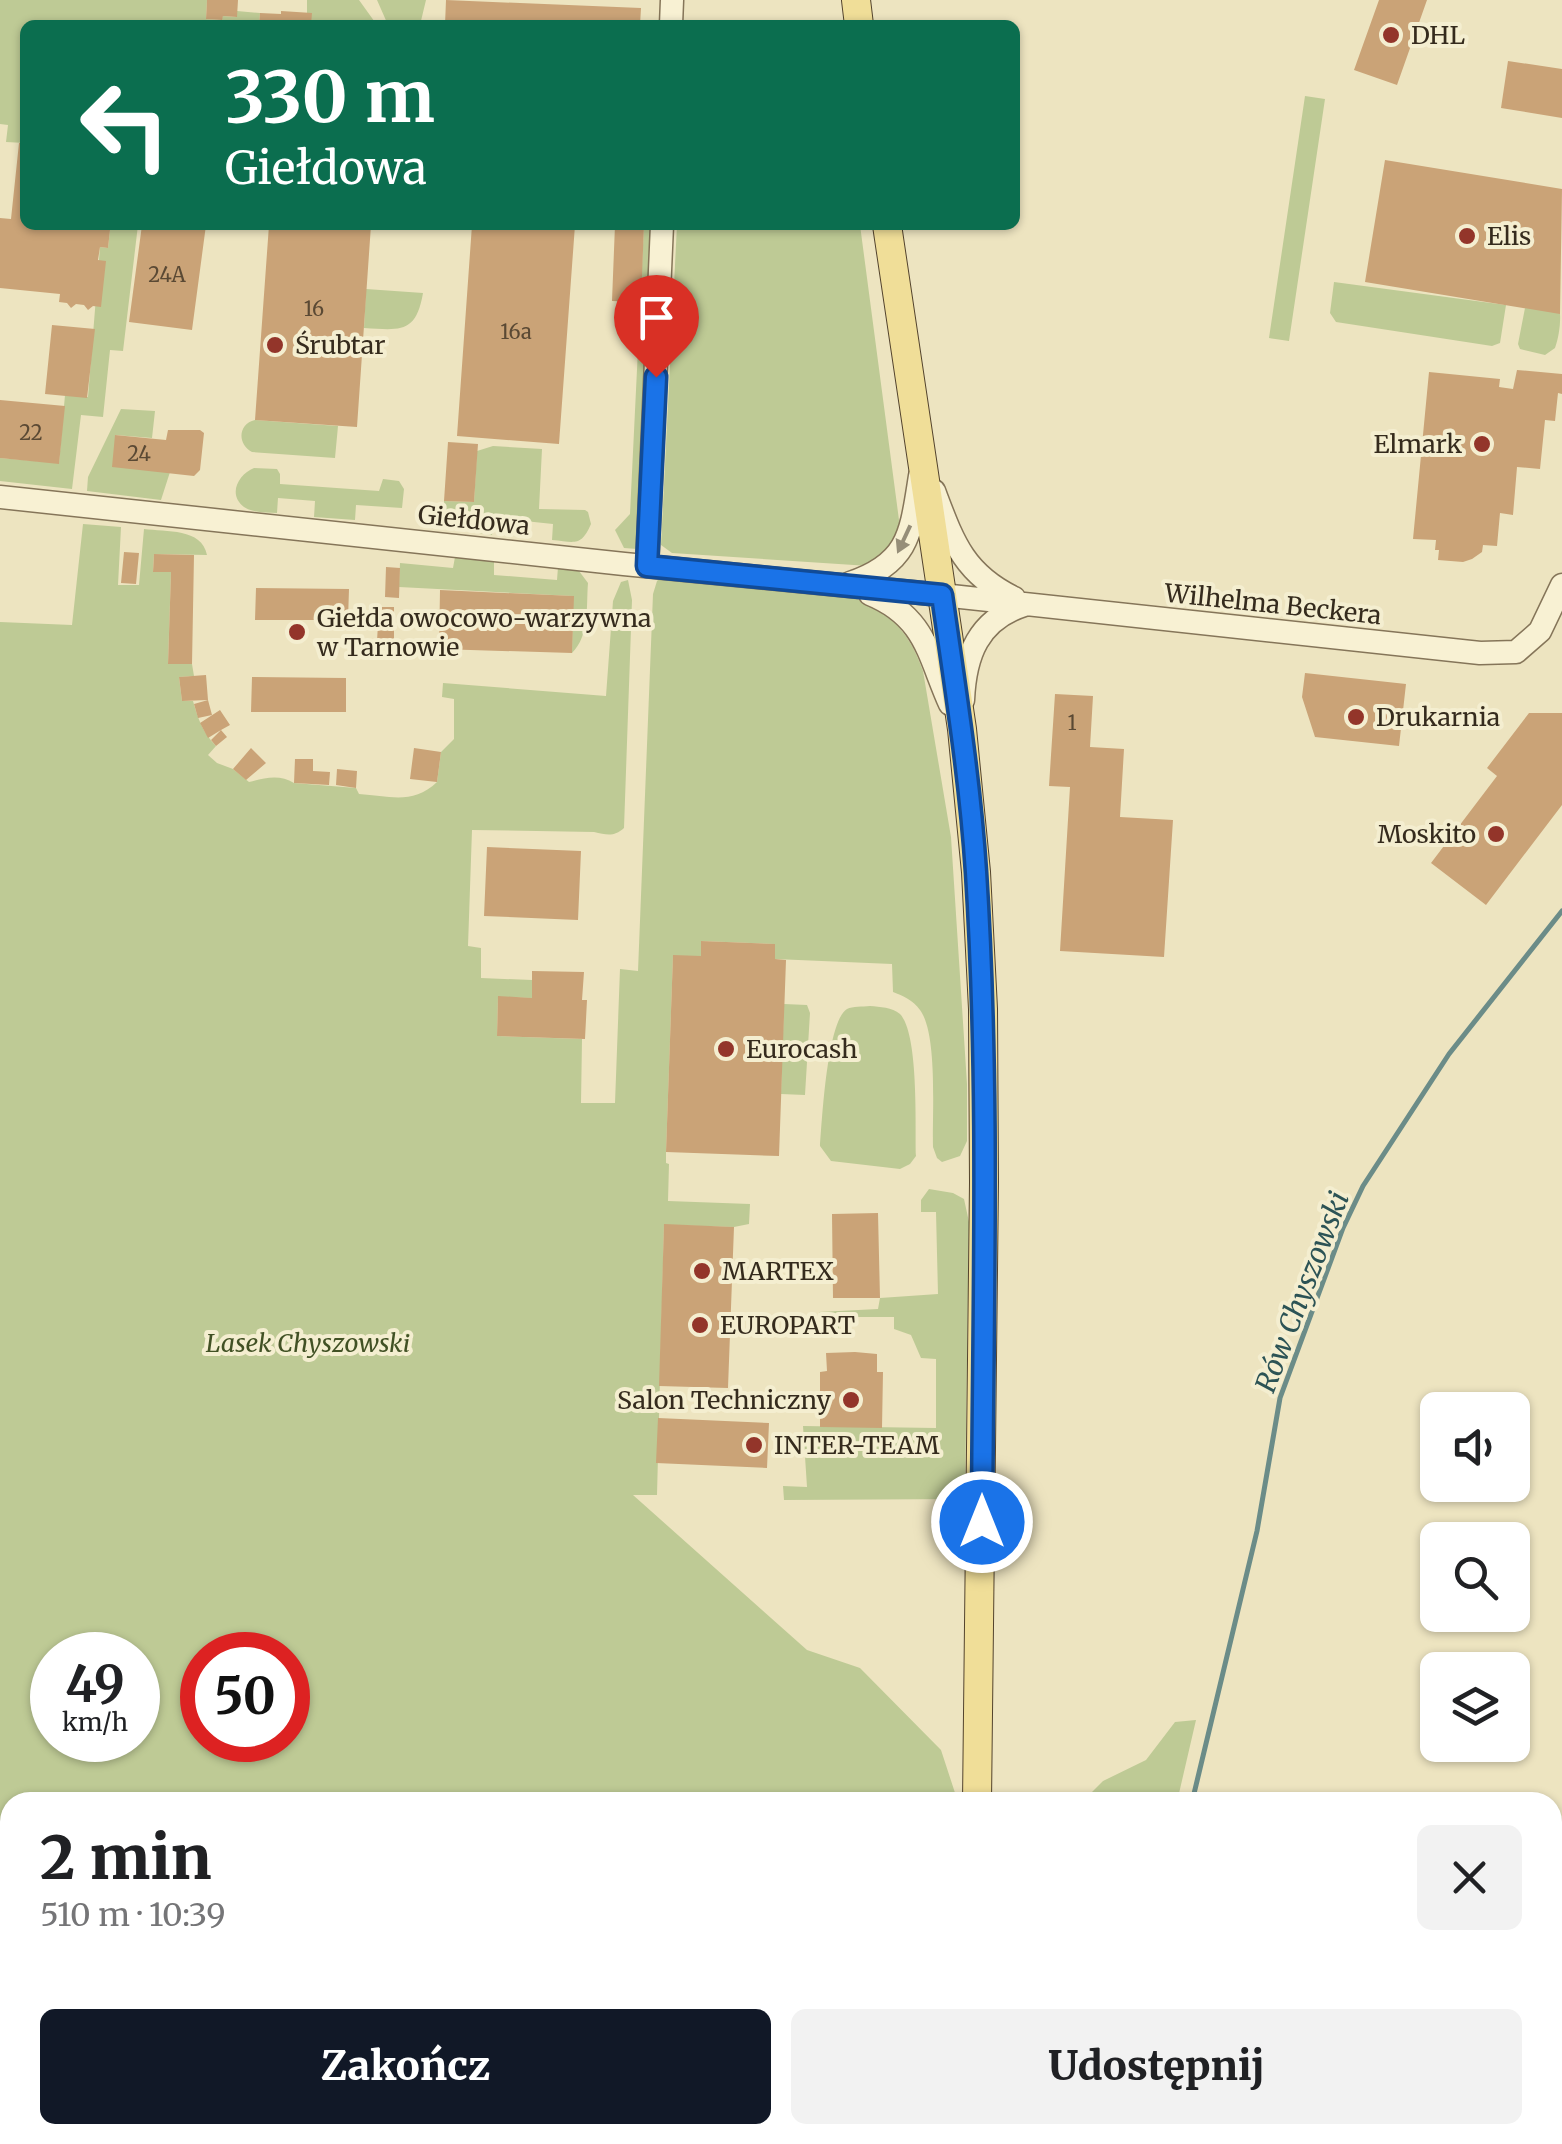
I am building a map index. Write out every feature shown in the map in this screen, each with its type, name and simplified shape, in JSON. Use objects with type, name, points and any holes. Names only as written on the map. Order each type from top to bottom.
[{"type":"main road","points":[[888,230],[962,729],[976,872],[982,1009],[984,1258],[976,1792]]},
{"type":"street","points":[[647,566],[662,230]]},
{"type":"street","points":[[842,585],[885,568],[904,544],[913,520],[923,460]]},
{"type":"street","points":[[923,460],[950,533],[974,572],[1000,591],[1028,604]]},
{"type":"street","name":"Giełdowa","points":[[0,496],[942,595]]},
{"type":"street","points":[[842,585],[874,595],[896,607],[913,623],[962,729]]},
{"type":"street","name":"Wilhelma Beckera","points":[[942,595],[1464,651],[1516,652],[1540,631],[1562,585]]},
{"type":"street","points":[[962,729],[963,691],[978,636],[994,620],[1028,604]]},
{"type":"green space","points":[[0,0],[207,0],[206,19],[221,20],[20,20],[20,143],[6,142],[8,125],[0,124]]},
{"type":"green space","points":[[307,0],[359,0],[373,20],[309,20]]},
{"type":"green space","points":[[377,0],[426,0],[421,20],[386,20]]},
{"type":"green space","points":[[237,11],[260,13],[259,20],[221,20],[223,16],[236,17]]},
{"type":"green space","points":[[1305,96],[1325,99],[1289,341],[1269,338]]},
{"type":"green space","points":[[110,230],[137,230],[123,351],[110,350],[103,417],[81,415],[72,489],[0,481],[0,458],[59,463],[65,395],[88,397],[100,247],[108,248]]},
{"type":"green space","points":[[644,230],[658,230],[637,549],[624,548],[615,530],[630,514]]},
{"type":"green space","points":[[677,230],[861,230],[899,520],[898,540],[869,566],[672,553],[661,545]]},
{"type":"green space","points":[[1334,282],[1506,305],[1500,343],[1492,346],[1336,322],[1330,313]]},
{"type":"green space","points":[[366,289],[423,293],[411,323],[397,329],[364,328]]},
{"type":"green space","points":[[1558,301],[1560,324],[1555,348],[1545,355],[1520,349],[1525,308]]},
{"type":"green space","points":[[121,409],[155,411],[152,438],[115,435],[170,472],[161,500],[87,491],[88,477]]},
{"type":"green space","points":[[255,420],[338,426],[335,458],[252,452],[244,444],[242,434],[245,426]]},
{"type":"green space","points":[[493,446],[542,449],[539,509],[588,512],[591,524],[580,540],[552,540],[553,524],[495,518],[492,535],[454,529],[454,518],[444,516],[444,501],[474,502],[477,451]]},
{"type":"green space","points":[[254,468],[277,469],[280,484],[379,491],[383,479],[399,481],[404,489],[402,508],[356,505],[355,520],[314,517],[315,501],[278,498],[277,513],[252,510],[239,502],[236,491],[240,480]]},
{"type":"green space","name":"Lasek Chyszowski","points":[[83,524],[121,527],[118,585],[139,585],[144,529],[191,536],[204,546],[207,555],[154,554],[153,571],[171,572],[168,663],[192,664],[194,676],[179,677],[182,701],[193,701],[216,746],[208,755],[249,782],[278,778],[356,788],[359,794],[401,797],[419,794],[437,782],[441,752],[454,739],[454,699],[442,697],[443,683],[606,696],[613,601],[621,582],[628,580],[632,600],[624,828],[610,835],[472,830],[468,946],[481,948],[481,978],[532,980],[532,998],[498,997],[497,1036],[582,1039],[581,1103],[615,1103],[620,969],[638,971],[653,594],[657,581],[663,575],[845,594],[884,614],[903,632],[923,671],[951,837],[967,1141],[960,1156],[942,1162],[937,1158],[933,1147],[933,1076],[926,1021],[908,999],[893,992],[892,964],[775,959],[774,944],[701,941],[701,956],[673,956],[668,1201],[750,1204],[749,1224],[664,1225],[657,1495],[633,1495],[807,1650],[860,1668],[941,1750],[955,1792],[0,1792],[0,622],[72,625]]},
{"type":"green space","points":[[455,557],[494,561],[494,575],[557,580],[558,567],[576,567],[588,583],[586,620],[578,646],[572,653],[573,596],[399,587],[400,563],[453,568]]},
{"type":"green space","points":[[784,1004],[807,1005],[810,1013],[805,1095],[781,1094]]},
{"type":"green space","points":[[870,1006],[900,1014],[910,1040],[916,1156],[900,1169],[831,1161],[820,1146],[827,1073],[840,1017],[847,1009]]},
{"type":"green space","points":[[929,1189],[964,1199],[969,1222],[965,1499],[784,1500],[783,1486],[807,1487],[803,1426],[936,1428],[936,1359],[921,1358],[911,1335],[894,1329],[894,1317],[839,1317],[839,1330],[825,1327],[819,1312],[878,1309],[880,1298],[938,1294],[936,1212],[921,1212],[921,1200]]},
{"type":"green space","points":[[1196,1720],[1179,1792],[1092,1792],[1103,1781],[1146,1760],[1175,1722]]},
{"type":"building","points":[[207,0],[238,0],[237,17],[206,19]]},
{"type":"building","points":[[446,0],[641,8],[640,20],[445,20]]},
{"type":"building","name":"DHL","points":[[1379,0],[1427,0],[1397,85],[1354,70]]},
{"type":"building","points":[[260,13],[312,13],[311,20],[259,20]]},
{"type":"building","points":[[1508,61],[1562,69],[1562,118],[1501,108]]},
{"type":"building","points":[[20,143],[20,230],[110,230],[108,248],[100,247],[98,260],[106,261],[101,307],[88,310],[76,304],[71,308],[59,302],[60,294],[0,288],[0,218],[11,219]]},
{"type":"building","name":"Elis","points":[[1385,160],[1562,189],[1560,314],[1365,282]]},
{"type":"building","points":[[141,230],[205,230],[192,330],[129,322]]},
{"type":"building","points":[[269,230],[371,230],[357,427],[255,420]]},
{"type":"building","points":[[472,230],[575,230],[559,444],[457,436]]},
{"type":"building","points":[[615,230],[644,230],[641,302],[612,301]]},
{"type":"building","points":[[52,325],[95,329],[87,398],[45,394]]},
{"type":"building","name":"Elmark","points":[[1517,370],[1562,374],[1555,421],[1545,420],[1540,469],[1517,467],[1513,515],[1500,513],[1497,546],[1483,545],[1482,552],[1463,562],[1438,560],[1436,540],[1413,539],[1429,372],[1500,379],[1499,387],[1513,389]]},
{"type":"building","points":[[0,400],[65,406],[59,464],[0,458]]},
{"type":"building","points":[[168,430],[204,433],[200,470],[194,476],[112,467],[115,435],[166,440]]},
{"type":"building","points":[[448,442],[478,444],[474,502],[444,501]]},
{"type":"building","points":[[124,552],[139,553],[136,584],[121,583]]},
{"type":"building","points":[[154,554],[194,555],[192,664],[168,664],[171,572],[153,572]]},
{"type":"building","points":[[386,567],[400,568],[399,598],[385,597]]},
{"type":"building","points":[[256,588],[349,589],[348,620],[255,620]]},
{"type":"building","points":[[440,590],[574,596],[572,653],[439,649]]},
{"type":"building","points":[[379,607],[394,607],[394,641],[377,641]]},
{"type":"building","name":"Drukarnia","points":[[1305,673],[1406,684],[1399,746],[1315,737],[1302,697]]},
{"type":"building","points":[[206,675],[208,700],[182,701],[179,677]]},
{"type":"building","points":[[252,677],[346,678],[346,712],[251,712]]},
{"type":"building","points":[[1055,694],[1093,696],[1090,747],[1124,749],[1120,817],[1173,820],[1164,957],[1060,951],[1070,787],[1049,786]]},
{"type":"building","points":[[208,700],[212,715],[198,718],[194,704]]},
{"type":"building","points":[[220,710],[230,725],[208,738],[200,723]]},
{"type":"building","name":"Moskito","points":[[1529,713],[1562,713],[1562,805],[1486,905],[1431,863],[1497,776],[1487,768]]},
{"type":"building","points":[[221,730],[227,737],[216,746],[211,740]]},
{"type":"building","points":[[251,748],[266,763],[246,780],[233,769]]},
{"type":"building","points":[[414,748],[441,752],[437,782],[410,779]]},
{"type":"building","points":[[295,759],[313,759],[313,771],[330,772],[329,785],[294,783]]},
{"type":"building","points":[[337,769],[357,771],[356,788],[336,785]]},
{"type":"building","points":[[487,847],[581,851],[578,920],[484,916]]},
{"type":"building","name":"Eurocash","points":[[701,941],[775,944],[775,959],[786,960],[779,1156],[666,1152],[673,955],[701,956]]},
{"type":"building","points":[[532,971],[584,972],[585,1039],[497,1036],[498,996],[532,998]]},
{"type":"building","points":[[878,1213],[880,1298],[833,1298],[832,1214]]},
{"type":"building","points":[[664,1224],[734,1227],[728,1388],[659,1386]]},
{"type":"building","name":"Salon Techniczny","points":[[826,1353],[877,1354],[877,1372],[883,1372],[882,1428],[820,1427],[820,1372],[827,1371]]},
{"type":"building","points":[[658,1418],[769,1423],[767,1468],[656,1463]]},
{"type":"waterway","name":"Rów Chyszowski","points":[[1194,1792],[1257,1531],[1280,1398],[1343,1228],[1363,1186],[1449,1054],[1562,911]]},
{"type":"place","name":"DHL","points":[[1391,35]]},
{"type":"place","name":"Elis","points":[[1467,236]]},
{"type":"place","name":"Śrubtar","points":[[275,345]]},
{"type":"place","name":"Elmark","points":[[1482,444]]},
{"type":"place","name":"Giełda owocowo-warzywna w Tarnowie","points":[[297,632]]},
{"type":"place","name":"Drukarnia","points":[[1356,717]]},
{"type":"place","name":"Moskito","points":[[1496,834]]},
{"type":"place","name":"Eurocash","points":[[726,1049]]},
{"type":"place","name":"MARTEX","points":[[702,1271]]},
{"type":"place","name":"EUROPART","points":[[700,1325]]},
{"type":"place","name":"Salon Techniczny","points":[[851,1400]]},
{"type":"place","name":"INTER-TEAM","points":[[754,1445]]},
{"type":"route","points":[[656,377],[647,566],[942,595],[970,792],[982,1009],[982,1522]]}]
